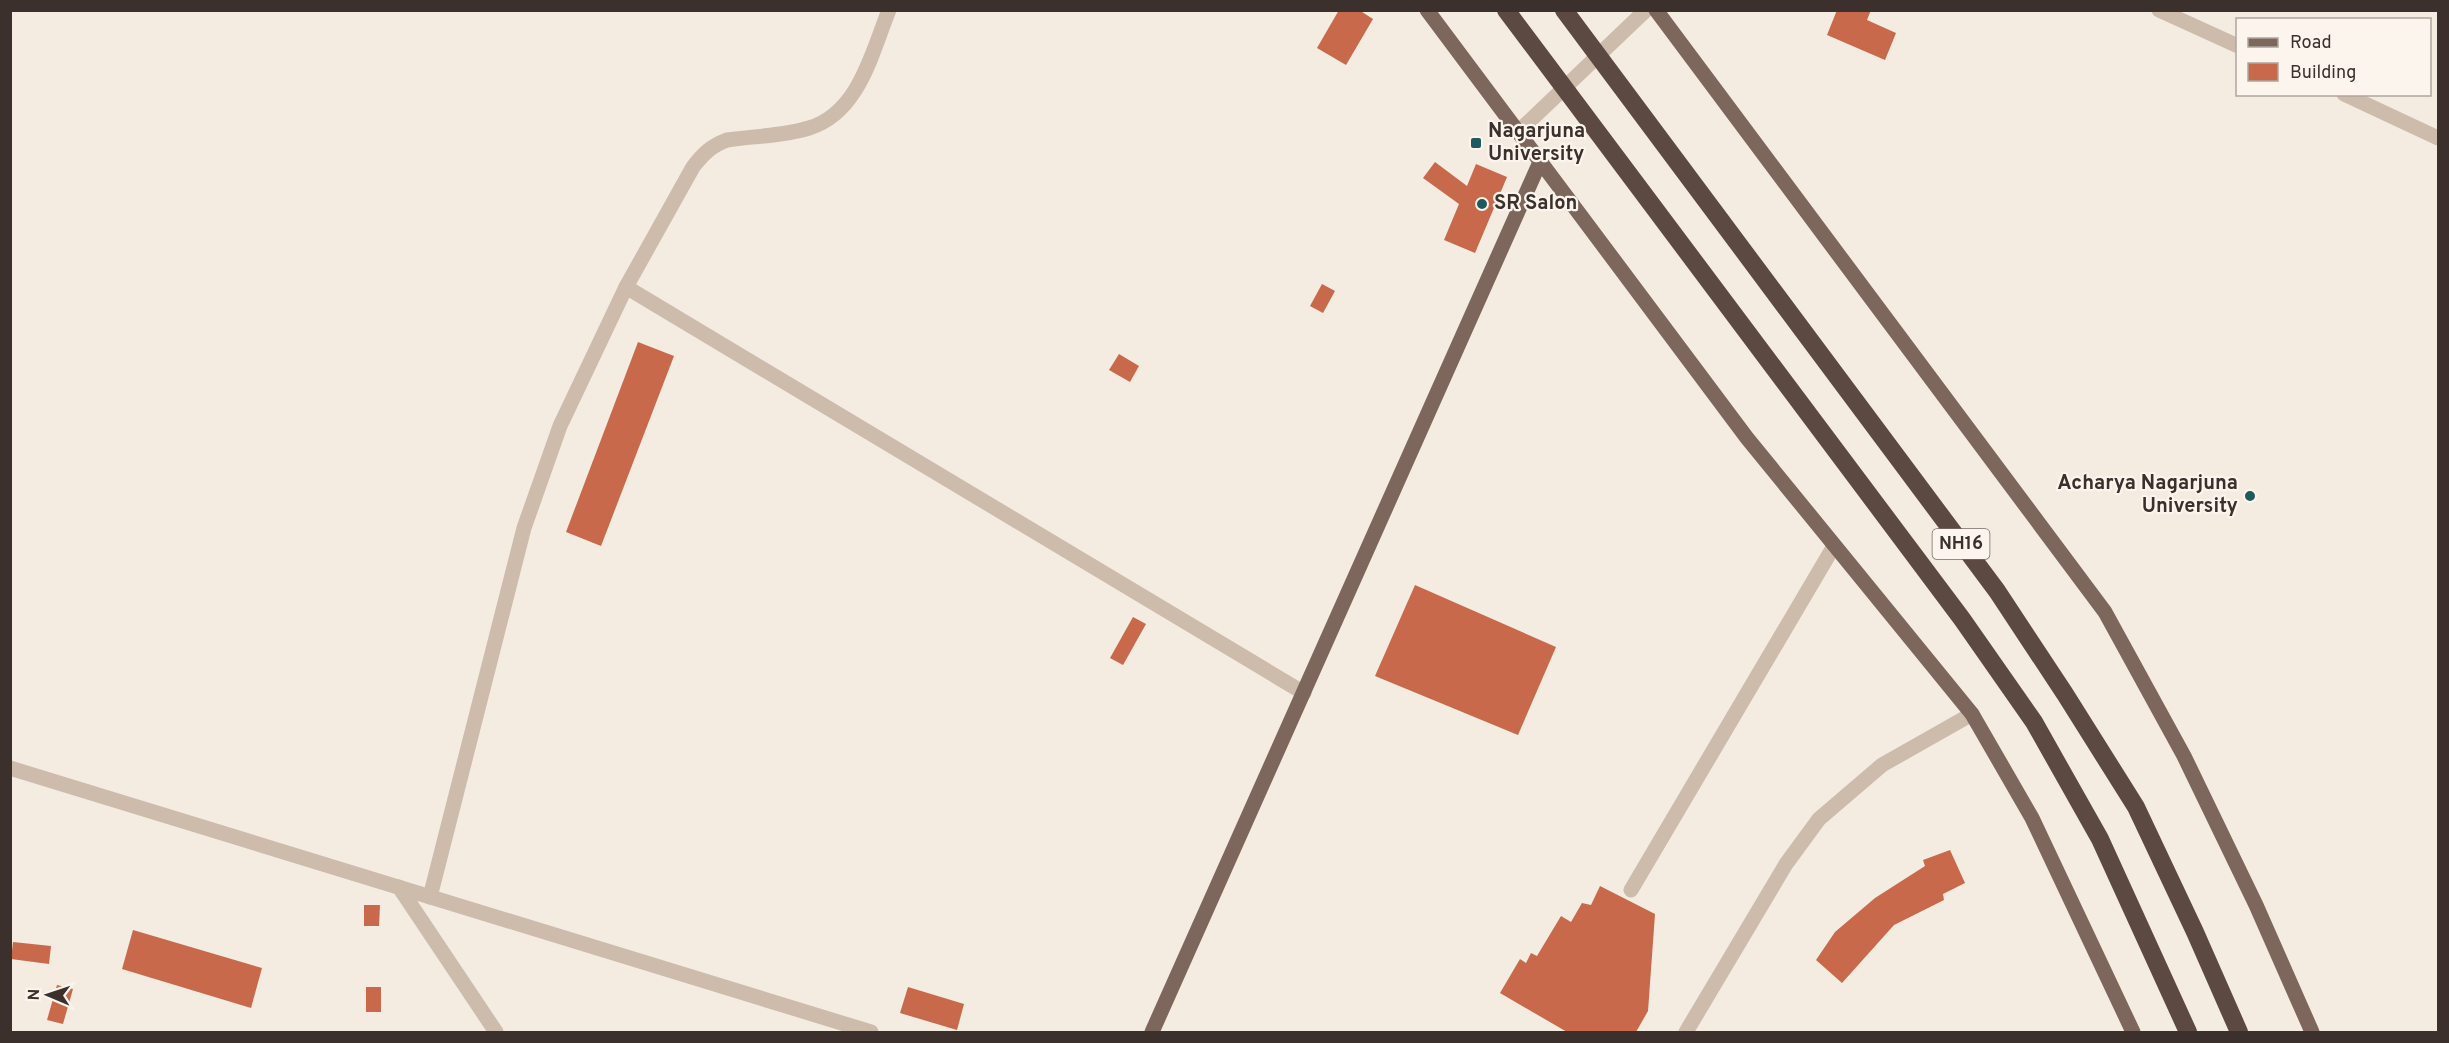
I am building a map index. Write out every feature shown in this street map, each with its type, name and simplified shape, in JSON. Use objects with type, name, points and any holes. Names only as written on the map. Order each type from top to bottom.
[{"type":"highway","name":"NH16","points":[[1506,10],[1962,619],[2034,722],[2100,839],[2188,1032]]},
{"type":"highway","name":"NH16","points":[[1564,10],[1623,93],[1997,591],[2136,807],[2239,1032]]},
{"type":"main road","points":[[1426,10],[1746,438],[1972,714],[2032,818],[2133,1032]]},
{"type":"main road","points":[[1656,10],[2105,612],[2184,756],[2256,905],[2312,1032]]},
{"type":"main road","points":[[1152,1032],[1540,162]]},
{"type":"street","points":[[430,897],[524,528],[560,426],[626,287],[693,167],[704,153],[715,144],[728,140],[810,128],[840,110],[857,88],[889,10]]},
{"type":"street","points":[[1518,132],[1646,10]]},
{"type":"street","points":[[2159,10],[2236,45]]},
{"type":"street","points":[[2348,96],[2439,138]]},
{"type":"street","points":[[626,287],[1304,693]]},
{"type":"street","points":[[1631,890],[1834,546]]},
{"type":"street","points":[[1686,1032],[1786,864],[1819,819],[1882,765],[1972,714]]},
{"type":"street","points":[[10,768],[872,1032]]},
{"type":"street","points":[[399,887],[496,1032]]},
{"type":"building","points":[[1339,10],[1359,10],[1373,19],[1346,65],[1317,48]]},
{"type":"building","points":[[1837,10],[1871,10],[1867,20],[1896,33],[1885,60],[1827,35]]},
{"type":"building","points":[[1435,162],[1467,186],[1476,164],[1507,177],[1475,253],[1444,240],[1459,204],[1423,178]]},
{"type":"building","points":[[1322,284],[1335,291],[1323,313],[1310,306]]},
{"type":"building","points":[[638,342],[674,356],[601,546],[566,532]]},
{"type":"building","points":[[1119,354],[1139,366],[1130,382],[1109,370]]},
{"type":"building","points":[[1415,585],[1556,647],[1518,735],[1375,676]]},
{"type":"building","points":[[1133,617],[1146,624],[1123,665],[1110,658]]},
{"type":"building","points":[[1950,850],[1965,883],[1943,894],[1944,900],[1894,925],[1842,983],[1816,960],[1835,932],[1875,898],[1925,866],[1923,860]]},
{"type":"building","points":[[1600,886],[1655,914],[1648,1011],[1636,1032],[1567,1032],[1500,993],[1520,959],[1526,963],[1531,953],[1537,956],[1561,916],[1571,922],[1582,903],[1591,905]]},
{"type":"building","points":[[364,905],[380,905],[379,926],[364,926]]},
{"type":"building","points":[[133,930],[262,968],[251,1008],[122,969]]},
{"type":"building","points":[[13,942],[51,946],[49,964],[11,959]]},
{"type":"building","points":[[57,985],[73,989],[63,1024],[47,1020]]},
{"type":"building","points":[[366,987],[381,987],[381,1012],[366,1012]]},
{"type":"building","points":[[908,987],[964,1004],[957,1030],[900,1013]]},
{"type":"place","name":"Nagarjuna University","points":[[1476,143]]},
{"type":"place","name":"SR Salon","points":[[1482,204]]},
{"type":"place","name":"Acharya Nagarjuna University","points":[[2250,496]]}]
